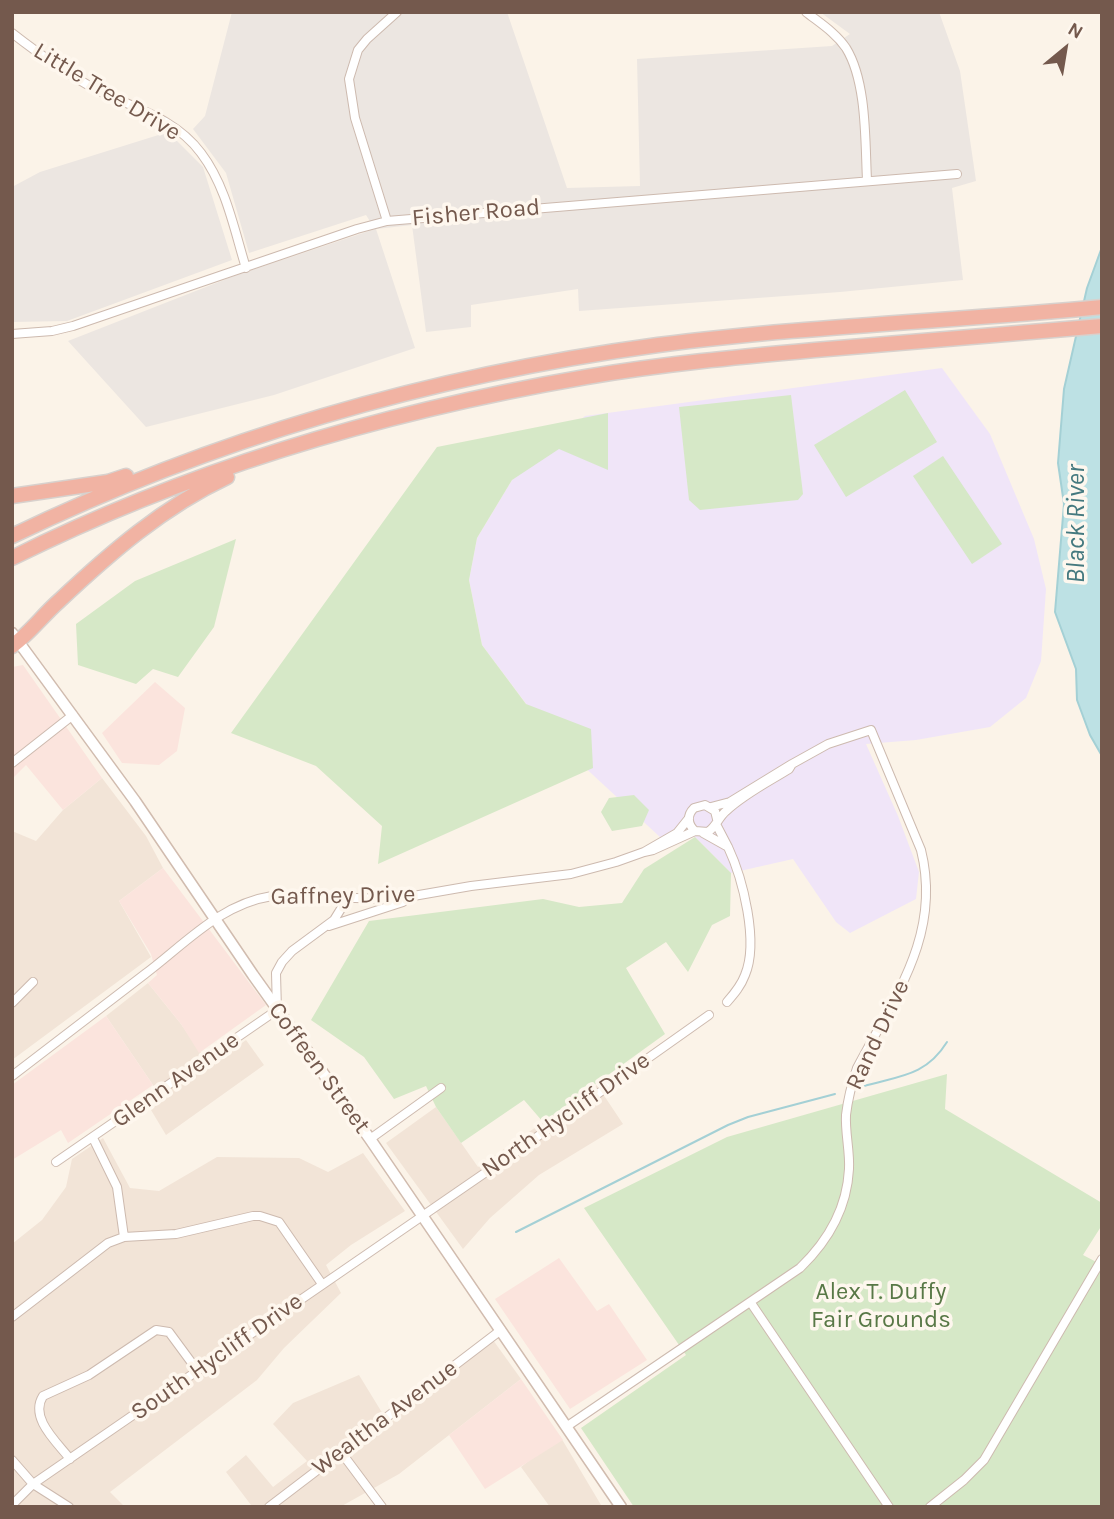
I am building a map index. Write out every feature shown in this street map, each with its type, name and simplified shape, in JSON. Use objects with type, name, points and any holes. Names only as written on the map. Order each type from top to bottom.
[{"type":"highway","points":[[12,536],[115,490],[235,444],[401,395],[562,360],[659,345],[750,336],[1102,307]]},
{"type":"highway","points":[[12,558],[160,492],[289,448],[394,417],[586,377],[704,360],[1102,326]]},
{"type":"highway","points":[[12,496],[108,482],[204,450],[235,444]]},
{"type":"highway","points":[[14,640],[119,547],[163,513],[215,483],[289,448]]},
{"type":"main road","name":"Coffeen Street","points":[[14,640],[73,715],[277,1010],[370,1139],[621,1507]]},
{"type":"street","points":[[387,221],[355,118],[349,79],[358,50],[366,39],[397,12]]},
{"type":"street","points":[[806,12],[840,40],[856,70],[867,180]]},
{"type":"street","name":"Little Tree Drive","points":[[12,33],[57,66],[97,90],[175,127],[201,152],[218,180],[246,268]]},
{"type":"street","name":"Fisher Road","points":[[12,334],[52,331],[73,326],[387,221],[957,174]]},
{"type":"street","points":[[12,763],[73,715]]},
{"type":"street","name":"Rand Drive","points":[[566,1427],[800,1268],[832,1229],[843,1205],[848,1177],[846,1116],[850,1088],[910,966],[925,921],[928,897],[925,870],[920,850],[870,730],[828,744],[792,764]]},
{"type":"street","points":[[728,847],[690,825],[691,810],[697,806],[711,807],[730,802],[792,764]]},
{"type":"street","points":[[699,832],[711,830],[727,810],[789,769],[792,764]]},
{"type":"street","points":[[711,807],[737,868],[750,933],[746,975],[727,1002]]},
{"type":"street","name":"Gaffney Drive","points":[[13,1075],[169,956],[214,918],[237,905],[264,898],[396,898],[571,874],[643,852],[677,833],[689,818]]},
{"type":"street","name":"Gaffney Drive","points":[[643,852],[699,832]]},
{"type":"street","points":[[320,930],[423,895]]},
{"type":"street","points":[[277,1010],[276,973],[282,962],[292,951],[334,920],[347,899]]},
{"type":"street","points":[[12,1003],[33,982]]},
{"type":"street","name":"Glenn Avenue","points":[[124,1237],[117,1187],[93,1138],[277,1010]]},
{"type":"street","name":"North Hycliff Drive","points":[[422,1215],[709,1015]]},
{"type":"street","points":[[370,1139],[441,1088]]},
{"type":"street","points":[[56,1162],[93,1138]]},
{"type":"street","name":"South Hycliff Drive","points":[[13,1504],[33,1484],[422,1215]]},
{"type":"street","points":[[12,1317],[93,1252],[124,1237],[176,1234],[253,1216],[275,1220],[295,1241],[322,1284]]},
{"type":"street","points":[[930,1507],[984,1461],[1102,1259]]},
{"type":"street","points":[[751,1303],[889,1507]]},
{"type":"street","points":[[69,1459],[42,1421],[38,1409],[43,1396],[89,1375],[156,1330],[169,1332],[197,1370]]},
{"type":"street","name":"Wealtha Avenue","points":[[269,1507],[501,1330]]},
{"type":"street","points":[[341,1452],[382,1507]]},
{"type":"street","points":[[12,1460],[33,1484],[69,1507]]},
{"type":"shaded area","points":[[232,12],[507,12],[567,188],[640,186],[637,59],[832,46],[850,34],[820,12],[939,12],[960,71],[976,181],[952,188],[963,280],[579,311],[578,289],[471,305],[471,327],[426,332],[412,225],[376,229],[415,348],[274,395],[146,427],[68,341],[234,276],[375,229],[366,215],[249,253],[226,173],[193,129],[205,116]]},
{"type":"shaded area","points":[[168,132],[203,167],[232,260],[67,321],[12,322],[12,187],[40,172]]},
{"type":"shaded area","points":[[942,368],[990,434],[1034,539],[1046,589],[1041,661],[1026,698],[990,727],[916,740],[866,744],[919,872],[916,899],[850,933],[836,922],[793,859],[731,873],[695,837],[661,838],[579,762],[527,705],[482,645],[469,580],[477,538],[512,480],[585,416]]},
{"type":"shaded area","points":[[23,665],[102,778],[63,810],[26,765],[12,779],[12,667]]},
{"type":"shaded area","points":[[155,682],[185,708],[177,751],[159,765],[122,763],[102,733]]},
{"type":"shaded area","points":[[102,778],[146,836],[163,868],[119,901],[151,957],[12,1060],[12,831],[36,841],[63,810]]},
{"type":"shaded area","points":[[163,868],[266,1005],[199,1053],[181,1024],[148,983],[157,975],[151,954],[119,901]]},
{"type":"shaded area","points":[[148,983],[211,1066],[246,1040],[264,1065],[166,1135],[151,1110],[153,1085],[106,1016]]},
{"type":"shaded area","points":[[106,1016],[153,1085],[68,1143],[61,1130],[12,1160],[12,1085]]},
{"type":"shaded area","points":[[597,1085],[623,1124],[539,1175],[490,1218],[463,1249],[386,1143],[436,1107],[478,1167]]},
{"type":"shaded area","points":[[103,1138],[130,1188],[159,1191],[217,1157],[299,1158],[328,1172],[363,1153],[405,1211],[351,1245],[326,1265],[341,1293],[284,1348],[257,1380],[110,1492],[125,1507],[12,1507],[12,1244],[42,1220],[66,1187],[72,1159]]},
{"type":"shaded area","points":[[559,1258],[597,1311],[609,1304],[647,1360],[570,1409],[495,1299]]},
{"type":"shaded area","points":[[493,1340],[521,1379],[399,1474],[340,1507],[249,1507],[251,1505],[226,1472],[246,1455],[273,1487],[307,1461],[273,1424],[293,1403],[359,1375],[389,1424]]},
{"type":"shaded area","points":[[521,1379],[563,1440],[485,1489],[449,1435]]},
{"type":"shaded area","points":[[560,1436],[601,1505],[550,1507],[521,1467]]},
{"type":"green space","points":[[905,390],[937,442],[846,497],[814,445]]},
{"type":"green space","points":[[791,395],[803,494],[798,500],[700,510],[689,500],[679,407]]},
{"type":"green space","points":[[608,413],[608,470],[559,449],[512,480],[477,538],[469,580],[482,645],[526,704],[591,729],[593,768],[378,864],[382,826],[316,766],[231,733],[437,447]]},
{"type":"green space","points":[[943,456],[1002,544],[972,564],[913,476]]},
{"type":"green space","points":[[236,539],[214,627],[178,677],[153,669],[136,684],[78,665],[76,624],[135,581]]},
{"type":"green space","points":[[634,795],[649,810],[642,826],[612,831],[601,812],[609,798]]},
{"type":"green space","points":[[695,837],[731,873],[730,916],[712,925],[688,972],[666,942],[626,968],[665,1034],[543,1122],[524,1100],[461,1143],[436,1107],[426,1086],[394,1099],[364,1057],[311,1020],[369,921],[543,899],[579,907],[622,903],[644,869]]},
{"type":"green space","name":"Alex T. Duffy Fair Grounds","points":[[947,1074],[945,1109],[1102,1203],[1102,1225],[1083,1255],[1102,1265],[1102,1507],[634,1507],[581,1428],[686,1355],[584,1208],[727,1137]]},
{"type":"water","name":"Black River","points":[[1102,247],[1102,756],[1090,735],[1077,700],[1076,669],[1055,612],[1064,504],[1058,463],[1064,389],[1087,288]]},
{"type":"waterway","points":[[864,1086],[900,1077],[921,1068],[930,1062],[947,1042]]},
{"type":"waterway","points":[[516,1232],[728,1125],[748,1117],[835,1094]]}]
